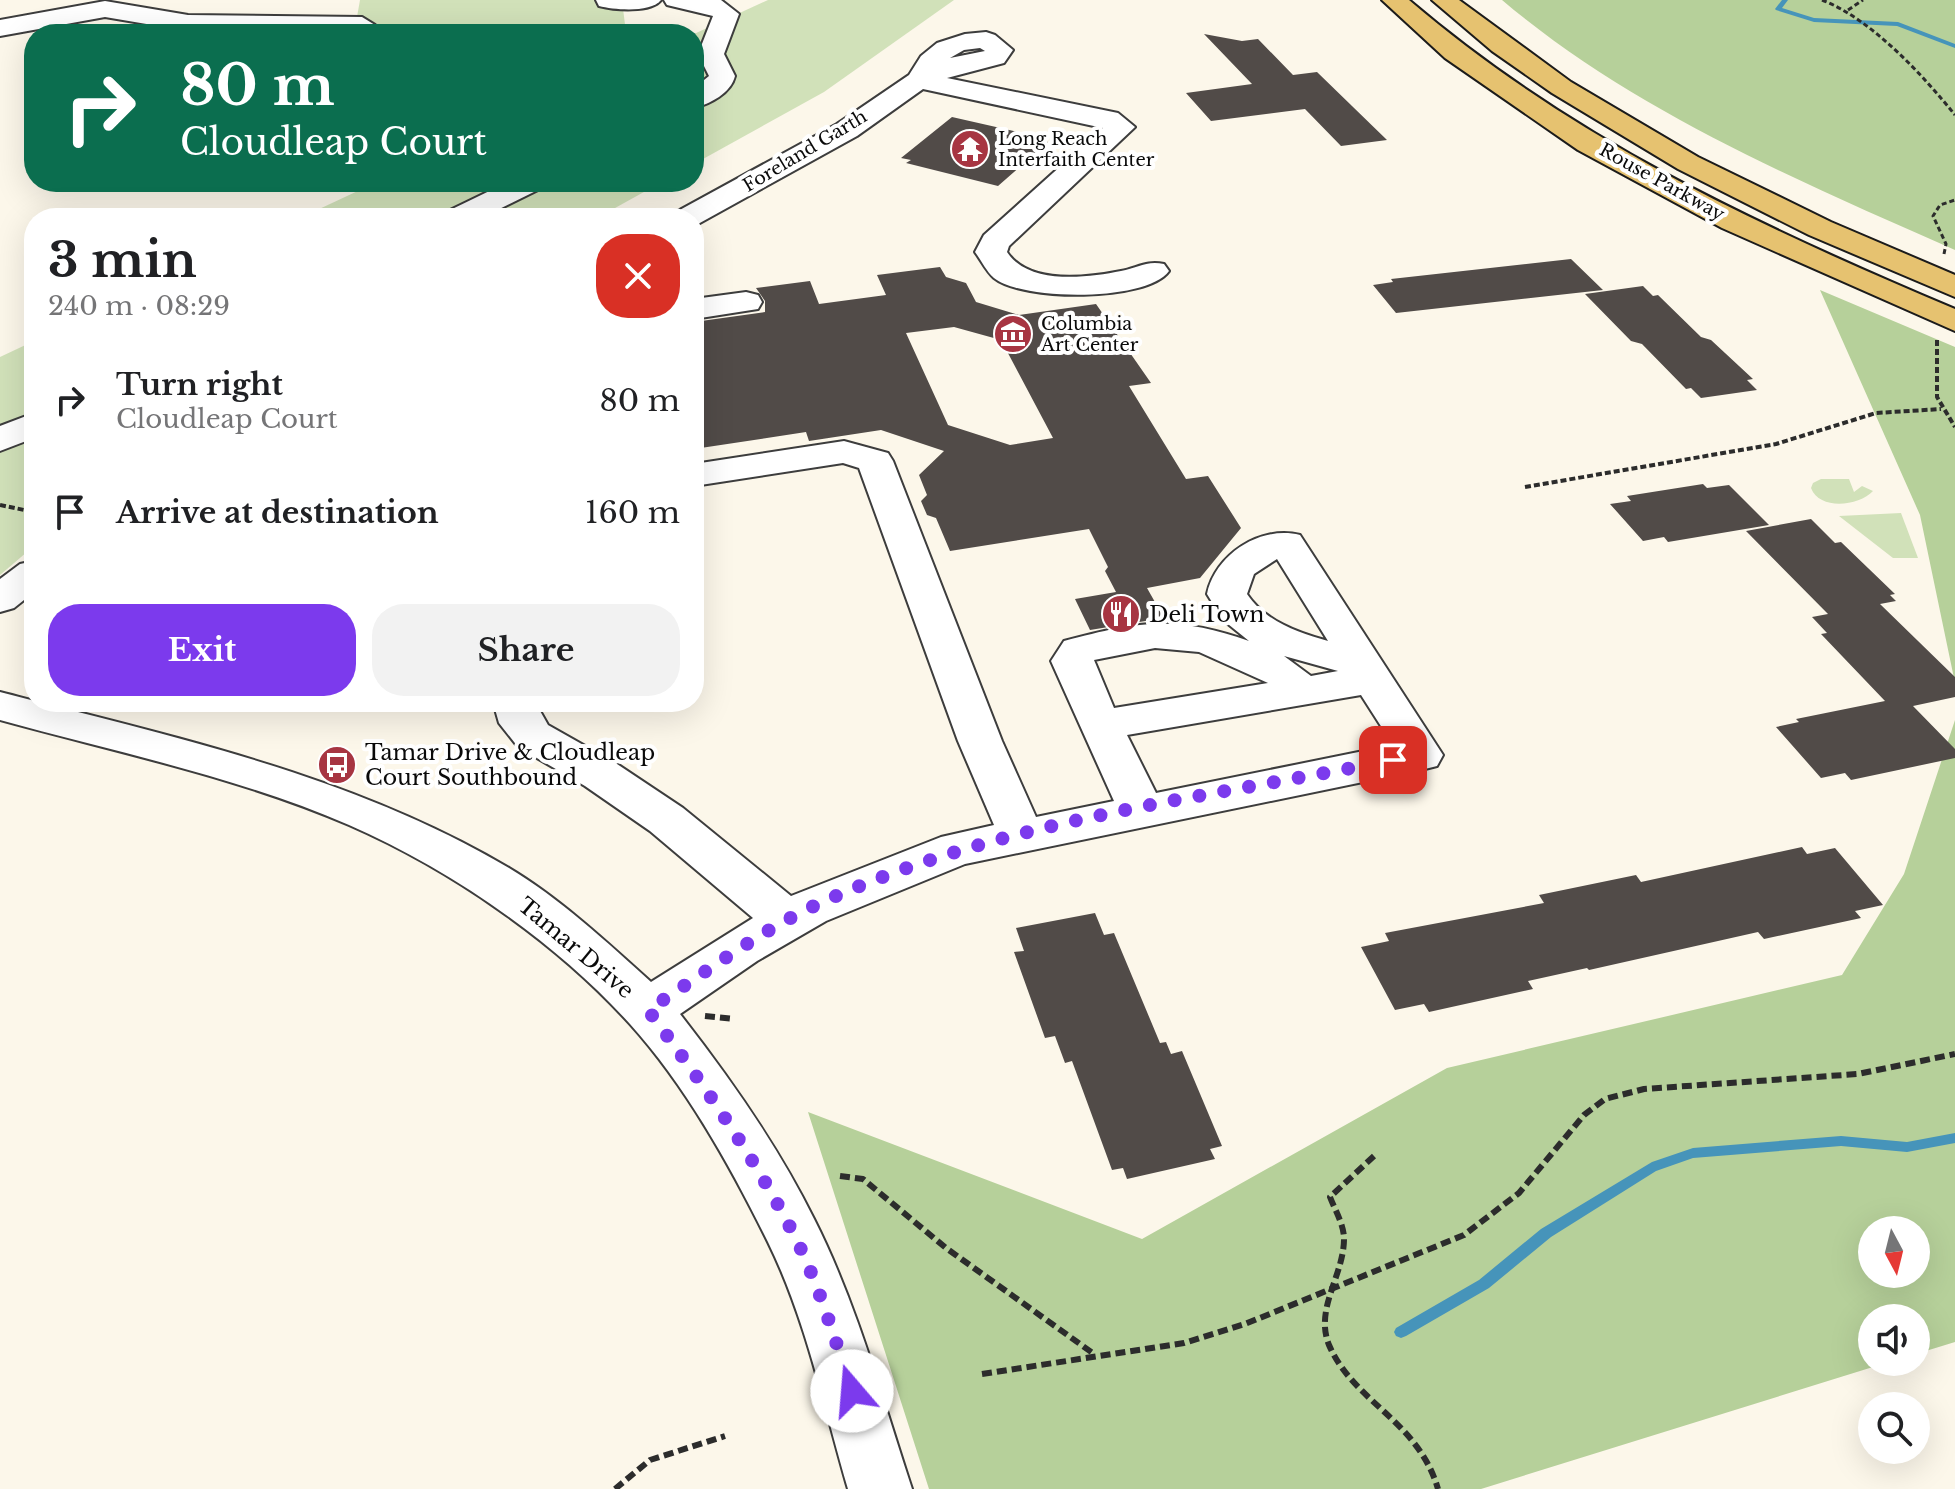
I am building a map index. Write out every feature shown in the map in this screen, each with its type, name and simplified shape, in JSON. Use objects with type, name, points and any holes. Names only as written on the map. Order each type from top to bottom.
[{"type":"main road","name":"Rouse Parkway","points":[[1394,0],[1430,32],[1512,94],[1615,158],[1763,236],[1946,326]]},
{"type":"main road","name":"Rouse Parkway","points":[[1444,0],[1558,86],[1660,146],[1807,222],[1955,287]]},
{"type":"street","points":[[608,1],[649,0]]},
{"type":"street","points":[[676,0],[715,6],[726,14],[711,54],[722,76],[720,83],[704,93]]},
{"type":"street","points":[[0,28],[105,9],[188,23],[275,24]]},
{"type":"street","name":"Foreland Garth","points":[[704,209],[810,152],[920,80],[1108,119],[1121,127],[995,242],[991,252],[1006,271],[1040,283],[1062,284],[1126,279],[1153,271]]},
{"type":"street","points":[[478,208],[511,192]]},
{"type":"street","points":[[704,308],[746,302]]},
{"type":"street","points":[[0,440],[24,429]]},
{"type":"street","points":[[704,473],[844,452],[875,461],[980,741],[1021,834]]},
{"type":"street","points":[[648,1010],[787,921],[869,882],[958,849],[1141,809],[1421,755],[1370,672],[1286,543],[1252,554],[1234,570],[1228,581],[1227,594],[1248,624],[1268,635],[1370,672]]},
{"type":"street","points":[[0,599],[24,581]]},
{"type":"street","points":[[1248,624],[1296,622],[1326,605]]},
{"type":"street","points":[[1141,809],[1074,672],[1074,655],[1079,650],[1163,634],[1182,635],[1272,665],[1302,691]]},
{"type":"street","points":[[1100,725],[1302,691],[1370,672]]},
{"type":"street","name":"Tamar Drive","points":[[0,706],[274,780],[366,814],[494,881],[591,957],[648,1010],[716,1100],[793,1233],[824,1307],[880,1489]]},
{"type":"street","points":[[517,712],[521,723],[533,736],[641,799],[747,883],[787,921]]},
{"type":"path","points":[[1822,0],[1848,10],[1933,88],[1955,115]]},
{"type":"path","points":[[1848,10],[1863,0]]},
{"type":"path","points":[[1944,256],[1946,244],[1933,216],[1940,205],[1955,200]]},
{"type":"path","points":[[1946,326],[1933,389],[1941,409],[1955,427]]},
{"type":"path","points":[[1525,487],[1776,444],[1876,413],[1941,409]]},
{"type":"path","points":[[0,505],[24,510]]},
{"type":"path","points":[[982,1374],[1184,1343],[1245,1324],[1331,1291],[1464,1235],[1519,1193],[1584,1115],[1605,1099],[1644,1089],[1858,1074],[1955,1054]]},
{"type":"path","points":[[1374,1156],[1330,1197],[1344,1235],[1341,1261],[1324,1317],[1329,1344],[1341,1363],[1419,1445],[1434,1468],[1438,1489]]},
{"type":"path","points":[[840,1176],[863,1179],[946,1248],[1095,1355]]},
{"type":"path","points":[[615,1489],[628,1472],[653,1457],[725,1436]]},
{"type":"green space","points":[[360,0],[622,0],[625,24],[356,24]]},
{"type":"green space","points":[[768,0],[954,0],[824,92],[704,158],[704,29]]},
{"type":"green space","points":[[1502,0],[1955,0],[1955,250],[1778,170],[1662,110],[1553,40]]},
{"type":"green space","points":[[356,192],[644,192],[615,208],[321,208]]},
{"type":"green space","points":[[1820,290],[1955,347],[1955,683],[1920,515]]},
{"type":"green space","points":[[24,346],[24,555],[0,575],[0,357]]},
{"type":"green space","points":[[1821,479],[1849,479],[1854,492],[1862,486],[1873,491],[1850,503],[1831,503],[1816,495],[1811,488]]},
{"type":"green space","points":[[1901,513],[1918,558],[1893,558],[1839,516]]},
{"type":"green space","points":[[1955,720],[1955,1342],[1930,1350],[1930,1304],[1858,1304],[1858,1372],[1481,1489],[929,1489],[808,1112],[1142,1239],[1447,1068],[1842,975],[1904,874]]},
{"type":"building","points":[[1204,34],[1242,41],[1258,39],[1293,75],[1317,72],[1387,140],[1341,146],[1305,109],[1211,121],[1186,93],[1252,84]]},
{"type":"building","name":"Long Reach Interfaith Center","points":[[952,117],[1027,134],[1024,136],[1048,142],[998,186],[906,163],[911,160],[901,158]]},
{"type":"building","points":[[1571,259],[1603,290],[1396,313],[1373,285],[1393,282],[1391,279]]},
{"type":"building","points":[[940,267],[946,277],[966,283],[976,302],[1019,315],[1096,304],[1151,383],[1129,386],[1186,479],[1208,476],[1241,528],[1200,578],[1147,588],[1164,618],[1090,630],[1075,599],[1116,592],[1105,571],[1108,567],[1089,529],[950,551],[936,518],[927,515],[921,501],[927,495],[919,475],[944,451],[881,430],[809,441],[806,432],[704,447],[704,321],[765,312],[765,301],[756,288],[810,281],[819,304],[886,295],[877,275]],"holes":[[[954,327],[1001,340],[1053,438],[1010,445],[948,425],[906,333]]]},
{"type":"building","points":[[1643,286],[1653,296],[1658,295],[1701,337],[1711,340],[1753,379],[1747,380],[1757,390],[1701,398],[1691,388],[1686,389],[1642,344],[1631,341],[1585,294]]},
{"type":"building","points":[[1703,484],[1707,488],[1729,485],[1769,525],[1668,542],[1664,537],[1643,541],[1610,504],[1631,501],[1627,496]]},
{"type":"building","points":[[1811,519],[1835,543],[1841,542],[1895,594],[1890,595],[1896,601],[1880,604],[1955,677],[1955,697],[1913,706],[1955,749],[1955,758],[1851,780],[1845,773],[1821,778],[1776,727],[1799,722],[1796,719],[1885,701],[1821,634],[1827,633],[1812,617],[1828,614],[1746,531]]},
{"type":"building","points":[[1802,847],[1807,854],[1835,848],[1883,905],[1855,911],[1861,918],[1764,939],[1758,932],[1587,968],[1528,981],[1533,989],[1429,1012],[1424,1004],[1395,1010],[1361,947],[1389,941],[1385,933],[1544,903],[1539,895],[1636,875],[1641,882]]},
{"type":"building","points":[[1095,913],[1104,935],[1114,933],[1160,1043],[1166,1042],[1171,1054],[1182,1051],[1222,1146],[1210,1149],[1215,1159],[1127,1179],[1123,1168],[1112,1170],[1072,1061],[1065,1063],[1055,1036],[1045,1038],[1014,952],[1024,951],[1016,928]]},
{"type":"waterway","points":[[1785,0],[1778,9],[1814,20],[1898,24],[1955,46]]},
{"type":"waterway","points":[[1401,1332],[1484,1284],[1546,1233],[1652,1167],[1693,1153],[1841,1141],[1907,1147],[1955,1138]]},
{"type":"place","name":"Long Reach Interfaith Center","points":[[970,149]]},
{"type":"place","name":"Columbia Art Center","points":[[1013,334]]},
{"type":"place","name":"Deli Town","points":[[1121,614]]},
{"type":"place","name":"Tamar Drive & Cloudleap Court Southbound","points":[[337,765]]},
{"type":"route","points":[[852,1391],[824,1307],[793,1233],[716,1100],[648,1010],[740,948],[809,908],[958,849],[1141,809],[1393,760]]}]
